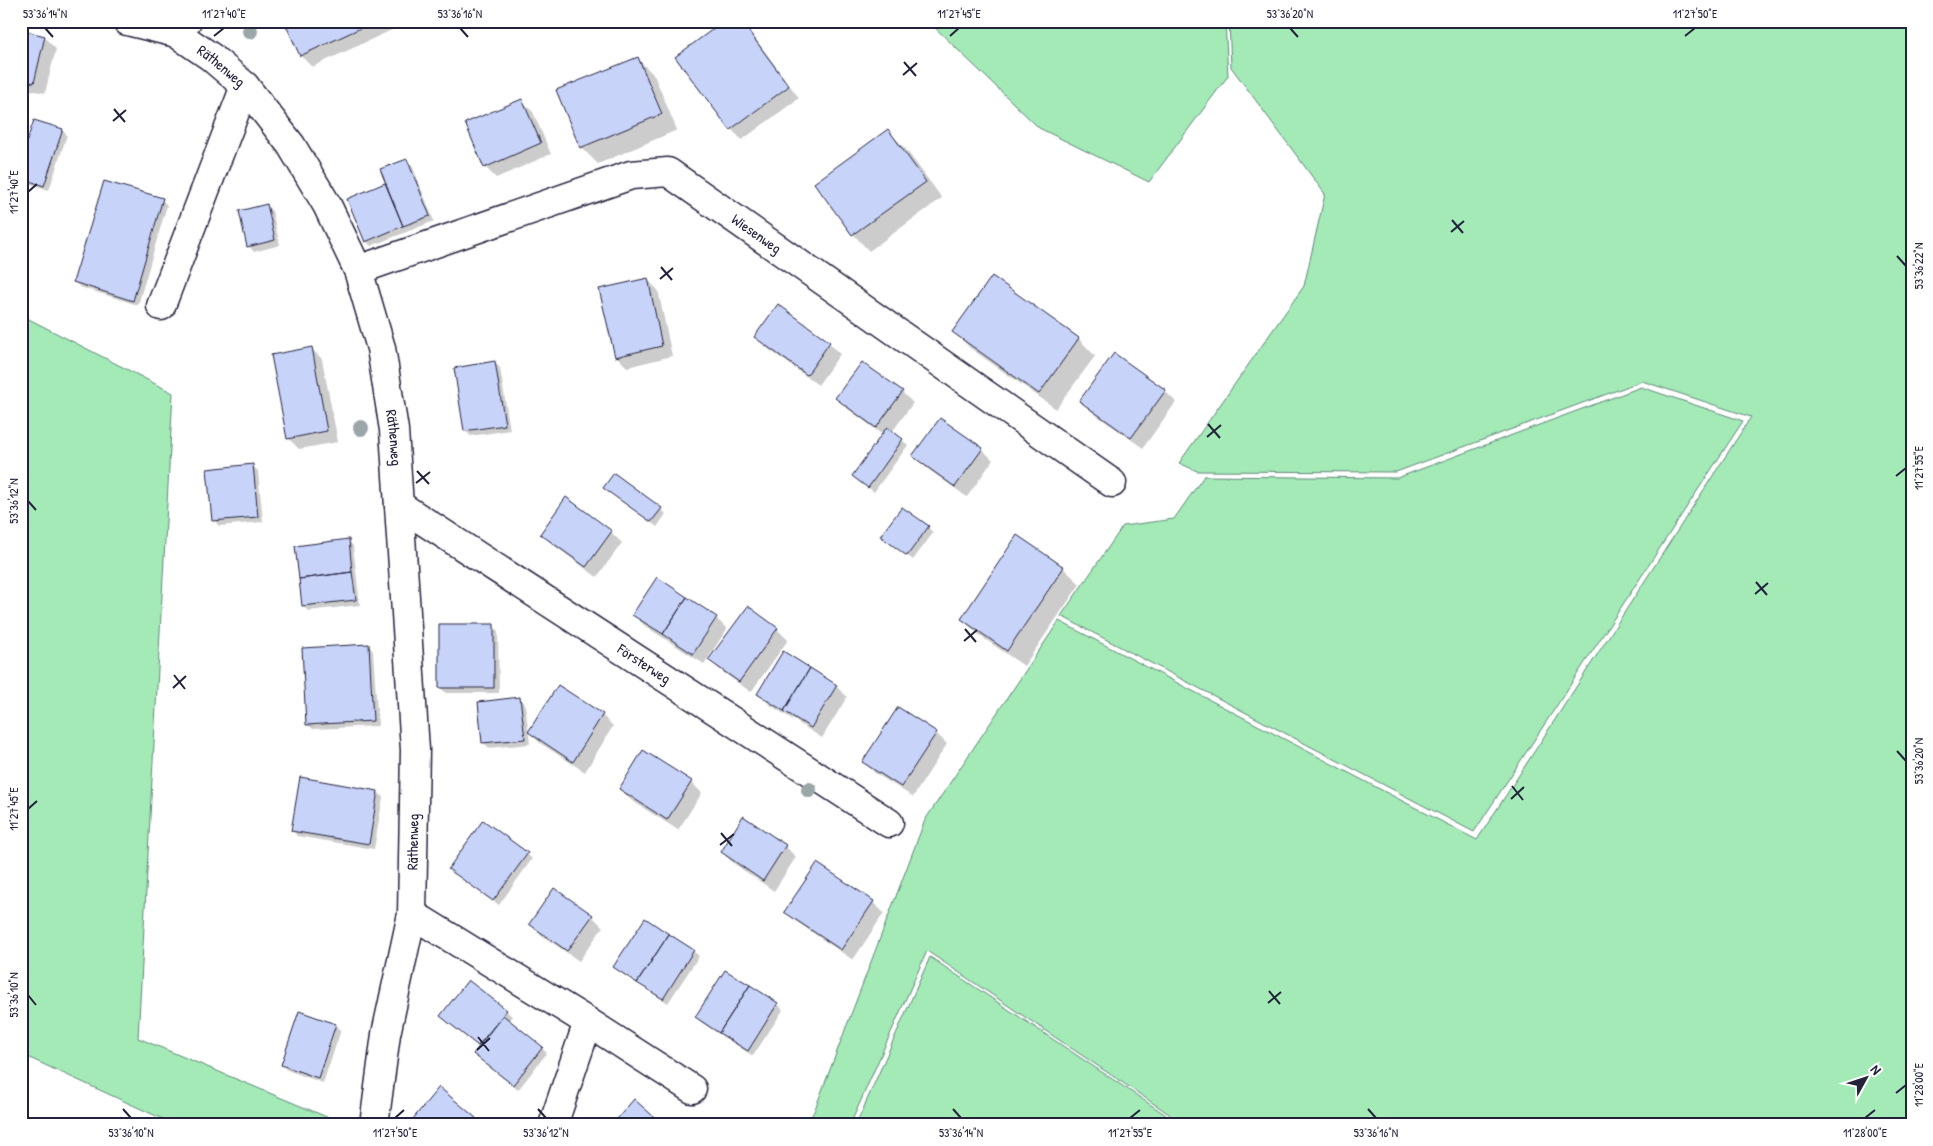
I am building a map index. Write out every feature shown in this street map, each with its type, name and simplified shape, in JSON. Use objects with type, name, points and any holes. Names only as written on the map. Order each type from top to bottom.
[{"type":"street","points":[[127,21],[181,27]]},
{"type":"street","name":"Räthenweg","points":[[181,27],[211,57],[245,86],[291,145],[326,205],[358,270],[381,348],[394,430],[415,750],[412,914],[386,1034],[374,1125]]},
{"type":"street","points":[[161,306],[245,86]]},
{"type":"street","name":"Wiesenweg","points":[[358,270],[631,175],[668,172],[1112,483]]},
{"type":"street","name":"Försterweg","points":[[399,505],[889,823]]},
{"type":"street","points":[[412,914],[588,1022],[692,1089]]},
{"type":"street","points":[[553,1125],[588,1022]]},
{"type":"green space","points":[[928,21],[1225,21],[1228,76],[1149,182],[1039,128]]},
{"type":"green space","points":[[1229,21],[1912,21],[1912,1125],[1180,1125],[1169,1114],[927,951],[850,1125],[807,1125],[815,1109],[925,820],[1059,621],[1477,840],[1751,417],[1642,381],[1396,472],[1197,471],[1179,463],[1304,286],[1325,194],[1231,67]]},
{"type":"green space","points":[[21,315],[173,393],[138,1038],[346,1125],[176,1125],[21,1054]]},
{"type":"green space","points":[[1641,387],[1743,421],[1474,832],[1061,616],[1123,526],[1174,519],[1204,476],[1397,478]]},
{"type":"green space","points":[[930,957],[1166,1115],[1176,1125],[856,1125]]},
{"type":"building","points":[[284,21],[376,21],[300,56]]},
{"type":"building","points":[[724,21],[741,21],[789,86],[730,130],[675,57]]},
{"type":"building","points":[[21,30],[45,36],[34,83],[21,80]]},
{"type":"building","points":[[638,57],[662,114],[580,148],[556,90]]},
{"type":"building","points":[[522,99],[541,143],[484,168],[465,123]]},
{"type":"building","points":[[34,120],[63,129],[44,186],[21,178],[21,158]]},
{"type":"building","points":[[888,129],[926,182],[852,235],[814,183]]},
{"type":"building","points":[[407,159],[430,216],[403,226],[380,169]]},
{"type":"building","points":[[104,181],[163,198],[133,301],[73,282]]},
{"type":"building","points":[[385,183],[403,226],[365,242],[347,199]]},
{"type":"building","points":[[267,204],[275,240],[247,247],[239,211]]},
{"type":"building","points":[[992,276],[1079,338],[1039,394],[952,332]]},
{"type":"building","points":[[648,278],[662,346],[615,357],[599,289]]},
{"type":"building","points":[[778,304],[830,342],[807,375],[754,337]]},
{"type":"building","points":[[312,347],[327,431],[287,439],[271,355]]},
{"type":"building","points":[[1114,353],[1166,390],[1131,438],[1079,401]]},
{"type":"building","points":[[495,361],[505,425],[464,431],[454,368]]},
{"type":"building","points":[[862,362],[903,391],[876,428],[835,398]]},
{"type":"building","points":[[940,418],[983,448],[955,487],[912,456]]},
{"type":"building","points":[[887,427],[903,439],[868,488],[852,476]]},
{"type":"building","points":[[253,464],[258,517],[212,521],[207,469]]},
{"type":"building","points":[[614,473],[662,508],[651,522],[603,488]]},
{"type":"building","points":[[566,497],[612,531],[586,567],[540,534]]},
{"type":"building","points":[[902,507],[929,526],[907,556],[880,536]]},
{"type":"building","points":[[1017,535],[1064,567],[1007,651],[961,619]]},
{"type":"building","points":[[349,539],[352,572],[299,579],[295,546]]},
{"type":"building","points":[[352,572],[356,600],[302,606],[299,579]]},
{"type":"building","points":[[657,577],[687,597],[663,634],[632,615]]},
{"type":"building","points":[[687,597],[717,617],[693,654],[663,634]]},
{"type":"building","points":[[748,606],[778,628],[739,682],[708,660]]},
{"type":"building","points":[[439,624],[494,624],[494,688],[439,688]]},
{"type":"building","points":[[369,644],[373,721],[306,725],[302,648]]},
{"type":"building","points":[[783,651],[810,668],[784,711],[757,694]]},
{"type":"building","points":[[810,668],[837,685],[811,728],[784,711]]},
{"type":"building","points":[[558,685],[603,714],[573,762],[528,732]]},
{"type":"building","points":[[520,697],[525,739],[482,743],[478,702]]},
{"type":"building","points":[[898,707],[937,732],[901,787],[862,762]]},
{"type":"building","points":[[643,750],[692,781],[667,820],[619,789]]},
{"type":"building","points":[[300,777],[378,791],[369,844],[291,831]]},
{"type":"building","points":[[743,816],[786,845],[763,881],[721,852]]},
{"type":"building","points":[[483,820],[528,853],[493,901],[448,869]]},
{"type":"building","points":[[817,863],[874,901],[841,950],[784,912]]},
{"type":"building","points":[[554,888],[593,915],[567,951],[529,924]]},
{"type":"building","points":[[645,918],[669,934],[637,983],[613,967]]},
{"type":"building","points":[[669,934],[694,950],[663,999],[637,983]]},
{"type":"building","points":[[725,970],[750,985],[719,1033],[695,1017]]},
{"type":"building","points":[[468,980],[507,1010],[478,1046],[440,1016]]},
{"type":"building","points":[[750,985],[778,1003],[748,1051],[719,1033]]},
{"type":"building","points":[[299,1011],[336,1024],[318,1078],[281,1065]]},
{"type":"building","points":[[503,1015],[543,1047],[513,1085],[473,1054]]},
{"type":"building","points":[[439,1087],[476,1118],[471,1125],[408,1125]]},
{"type":"building","points":[[634,1099],[663,1125],[612,1125]]}]
